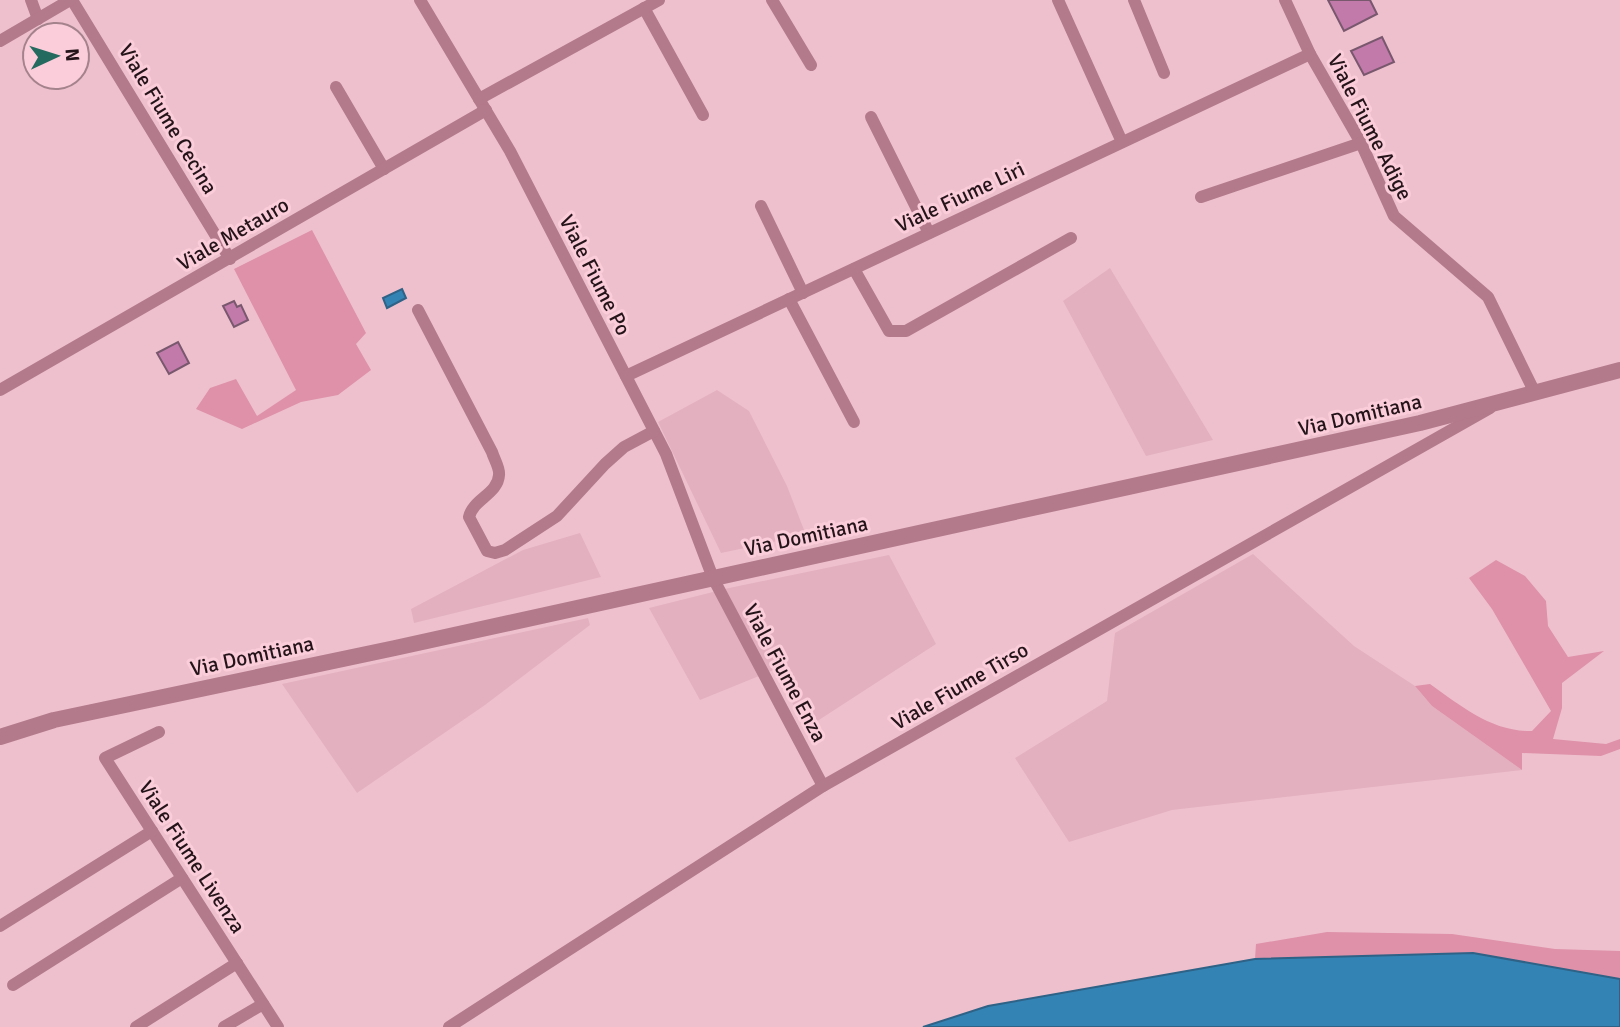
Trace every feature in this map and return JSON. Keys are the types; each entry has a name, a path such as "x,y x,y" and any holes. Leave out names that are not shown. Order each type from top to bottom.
{"street":[{"path":"31,0 38,19"},
{"path":"0,41 71,0"},
{"name":"Viale Fiume Cecina","path":"71,0 230,259"},
{"name":"Viale Fiume Po","path":"420,0 510,151 666,454 713,578"},
{"name":"Viale Metauro","path":"0,390 384,169 482,105 659,0"},
{"path":"772,0 811,65"},
{"path":"1058,0 1122,142"},
{"path":"1134,0 1164,73"},
{"name":"Viale Fiume Adige","path":"1285,0 1310,54 1362,143 1394,216 1488,297 1535,393"},
{"path":"644,8 703,115"},
{"name":"Viale Fiume Liri","path":"626,376 1310,54"},
{"path":"336,88 384,169"},
{"path":"871,117 929,233"},
{"path":"1201,197 1362,143"},
{"path":"761,206 803,293"},
{"path":"854,269 890,331 906,331 1071,238"},
{"path":"789,299 854,422"},
{"path":"418,310 492,452 499,474 494,488 471,508 469,517 487,551 495,553 505,550 557,516 624,447 654,431"},
{"name":"Via Domitiana","path":"0,737 54,720 1420,423 1620,370"},
{"name":"Viale Fiume Tirso","path":"449,1027 823,786 1503,401"},
{"name":"Viale Fiume Enza","path":"713,578 823,786"},
{"name":"Viale Fiume Livenza","path":"159,732 105,758 278,1027"},
{"path":"0,926 152,831"},
{"path":"13,985 182,878"},
{"path":"136,1027 237,963"},
{"path":"224,1027 263,1004"}],"shaded area":[{"path":"312,230 366,333 356,344 371,370 338,395 301,402 242,429 196,409 210,388 236,379 257,416 296,390 234,269"},
{"path":"1110,268 1213,440 1146,456 1063,301"},
{"path":"717,390 749,411 787,486 806,535 721,553 658,422"},
{"path":"580,533 601,577 414,623 411,609 523,550"},
{"path":"1253,554 1354,646 1415,686 1432,706 1522,770 1172,810 1069,842 1015,758 1107,701 1115,633"},
{"path":"889,555 936,644 805,729 776,669 700,700 649,608 729,588"},
{"path":"1496,560 1525,576 1546,601 1548,626 1568,657 1604,651 1562,683 1562,708 1553,739 1606,744 1620,739 1620,749 1601,756 1522,753 1522,770 1432,706 1415,686 1430,684 1478,716 1517,730 1532,731 1551,711 1492,609 1469,578"},
{"path":"588,618 590,625 485,705 357,793 282,684"},
{"path":"1327,932 1452,934 1555,949 1620,951 1620,979 1473,953 1255,959 1256,944"}],"water":[{"path":"402,289 406,298 387,308 383,298"},
{"path":"1473,953 1620,979 1620,1027 923,1027 988,1006 1255,959"}],"building":[{"path":"1328,0 1370,0 1377,14 1344,31"},
{"path":"1382,37 1394,62 1364,75 1351,51"},
{"path":"234,301 237,307 241,305 248,320 234,327 223,306"},
{"path":"178,342 189,363 169,374 157,353"}]}
